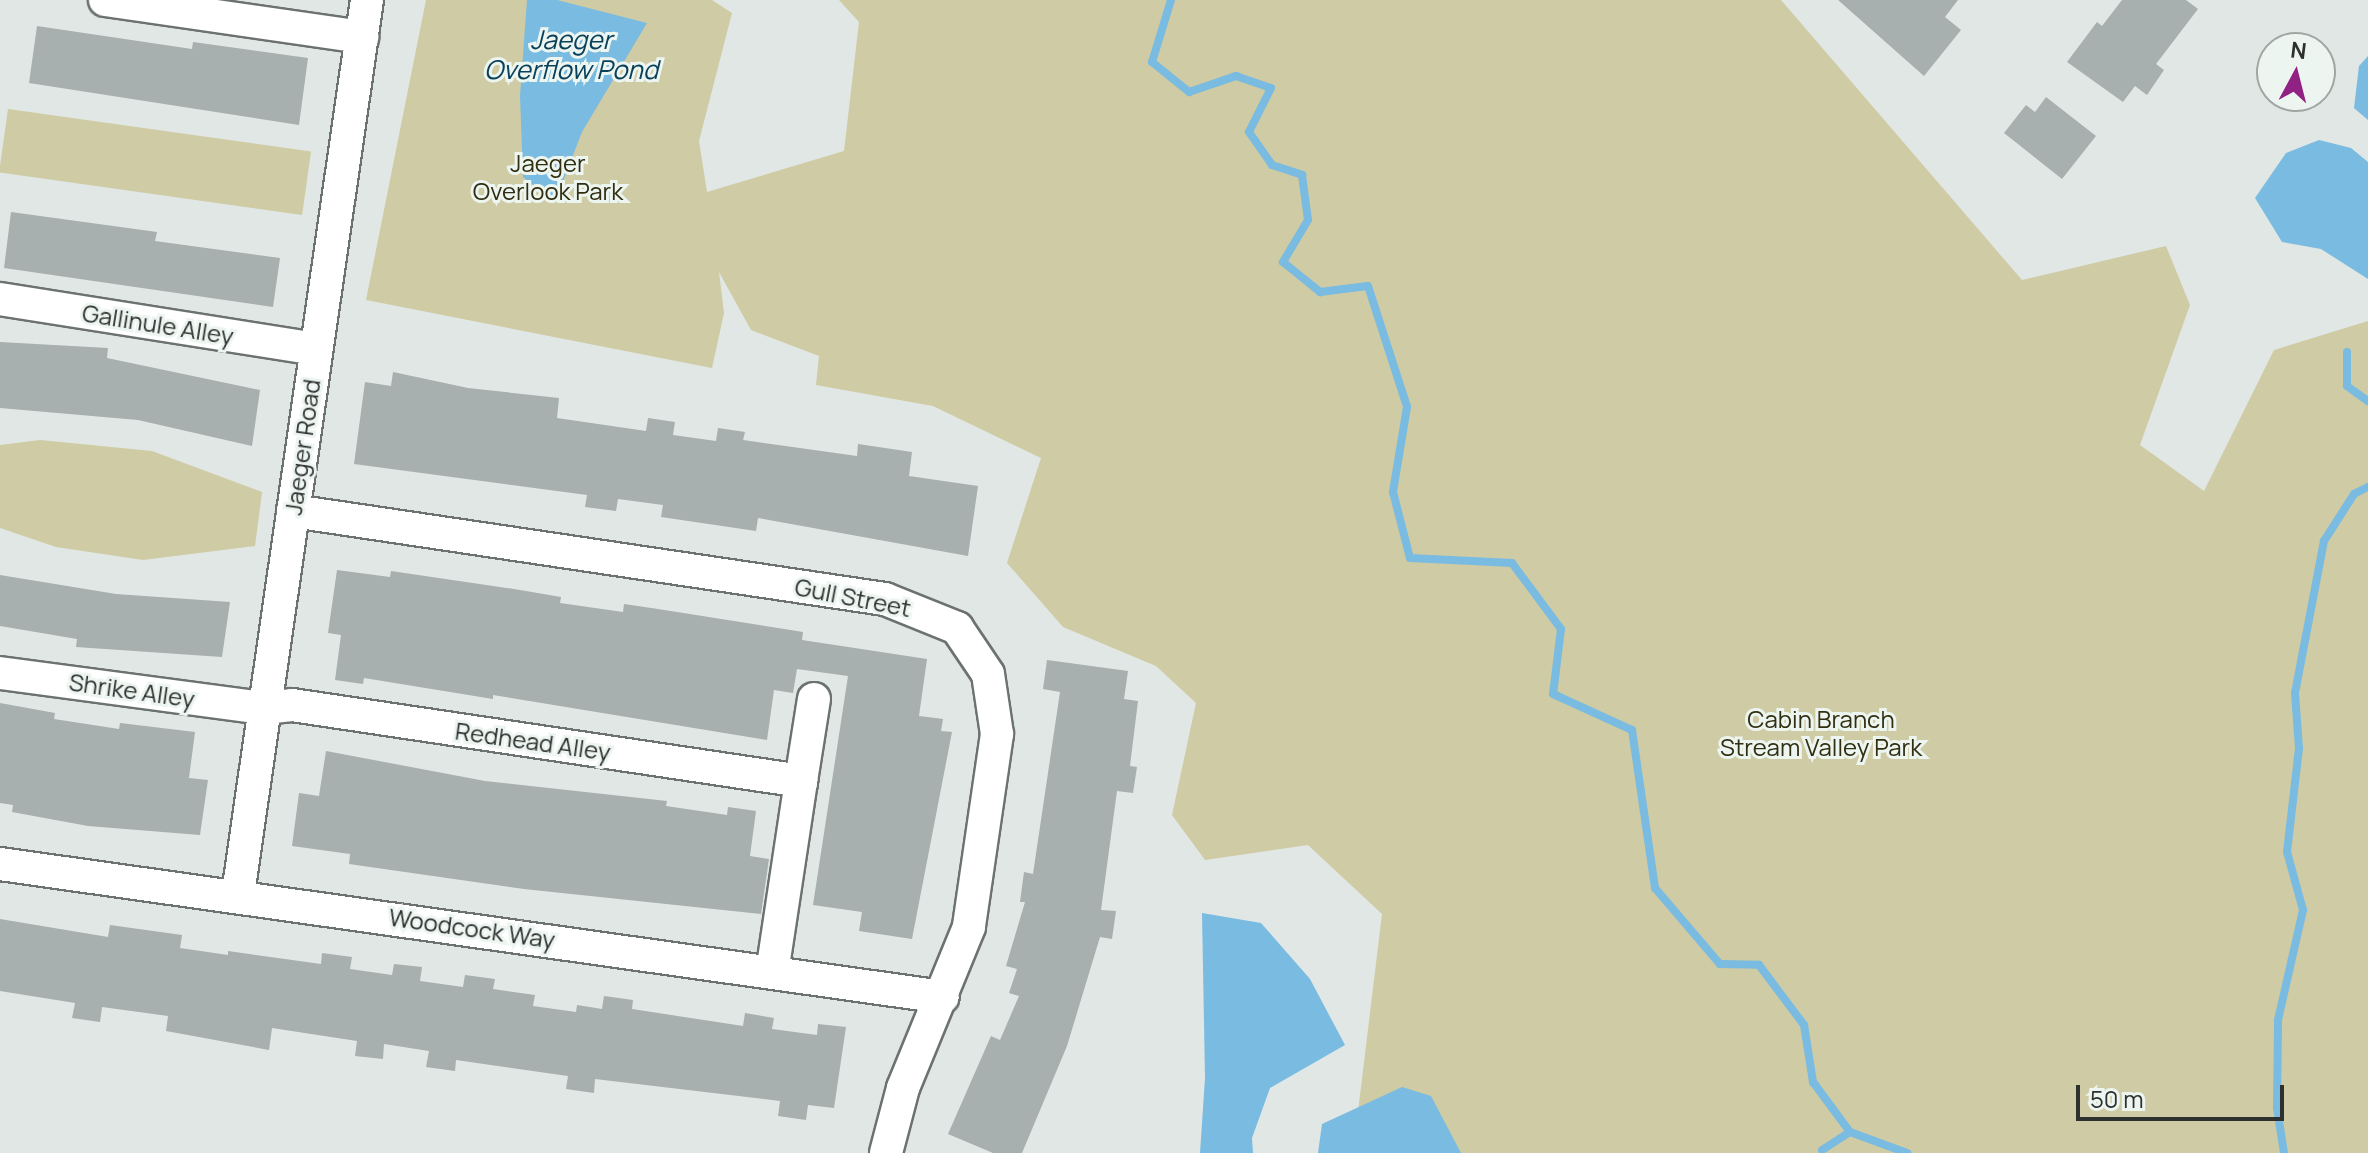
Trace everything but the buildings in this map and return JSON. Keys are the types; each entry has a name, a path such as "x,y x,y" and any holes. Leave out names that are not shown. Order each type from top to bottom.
{"street":[{"path":"105,0 362,37"},
{"name":"Jaeger Road","path":"238,894 367,0"},
{"name":"Gallinule Alley","path":"0,299 316,349"},
{"name":"Gull Street","path":"293,511 885,599 957,628 988,674 997,734 969,927 943,997 903,1088 886,1153"},
{"name":"Shrike Alley","path":"0,673 264,708"},
{"path":"772,972 814,699"},
{"name":"Redhead Alley","path":"264,708 292,705 801,781"},
{"name":"Woodcock Way","path":"0,864 238,894 943,997"}],"green space":[{"name":"Cabin Branch Stream Valley Park","path":"426,0 712,0 732,13 699,141 707,192 844,151 859,22 839,0 1781,0 2022,280 2166,246 2190,305 2140,445 2204,491 2274,350 2368,321 2368,1153 1353,1153 1382,914 1308,845 1205,860 1172,815 1196,703 1156,666 1063,627 1007,563 1041,458 933,406 816,385 819,356 751,330 719,272 724,313 712,368 366,300"},
{"path":"8,109 311,152 302,215 0,173"},
{"path":"40,440 152,451 262,492 255,546 143,560 56,547 0,528 0,445"}],"water":[{"name":"Jaeger Overflow Pond","path":"527,0 557,0 647,23 582,132 555,202 523,177 520,96"},
{"path":"2368,56 2368,120 2354,108 2359,66"},
{"path":"2319,140 2351,148 2368,162 2368,279 2321,249 2282,242 2255,198 2286,153"},
{"path":"1202,913 1261,923 1310,979 1345,1045 1270,1088 1252,1138 1253,1153 1200,1153 1205,1078"},
{"path":"1402,1087 1431,1096 1461,1153 1318,1153 1322,1124"}],"waterway":[{"path":"1171,0 1152,62 1189,92 1236,76 1271,88 1249,132 1272,165 1302,175 1308,220 1283,262 1320,292 1368,286 1407,407 1393,492 1410,558 1512,563 1561,629 1553,694 1632,730 1655,888 1720,964 1759,965 1804,1025 1813,1082 1850,1132 1907,1153"},
{"path":"2347,352 2347,386 2368,401"},
{"path":"2284,1153 2277,1108 2278,1020 2303,910 2287,852 2299,748 2295,693 2324,541 2354,494 2368,487"},
{"path":"1822,1150 1850,1132"}],"park label":[{"name":"Jaeger Overlook Park","path":"548,177"}]}
